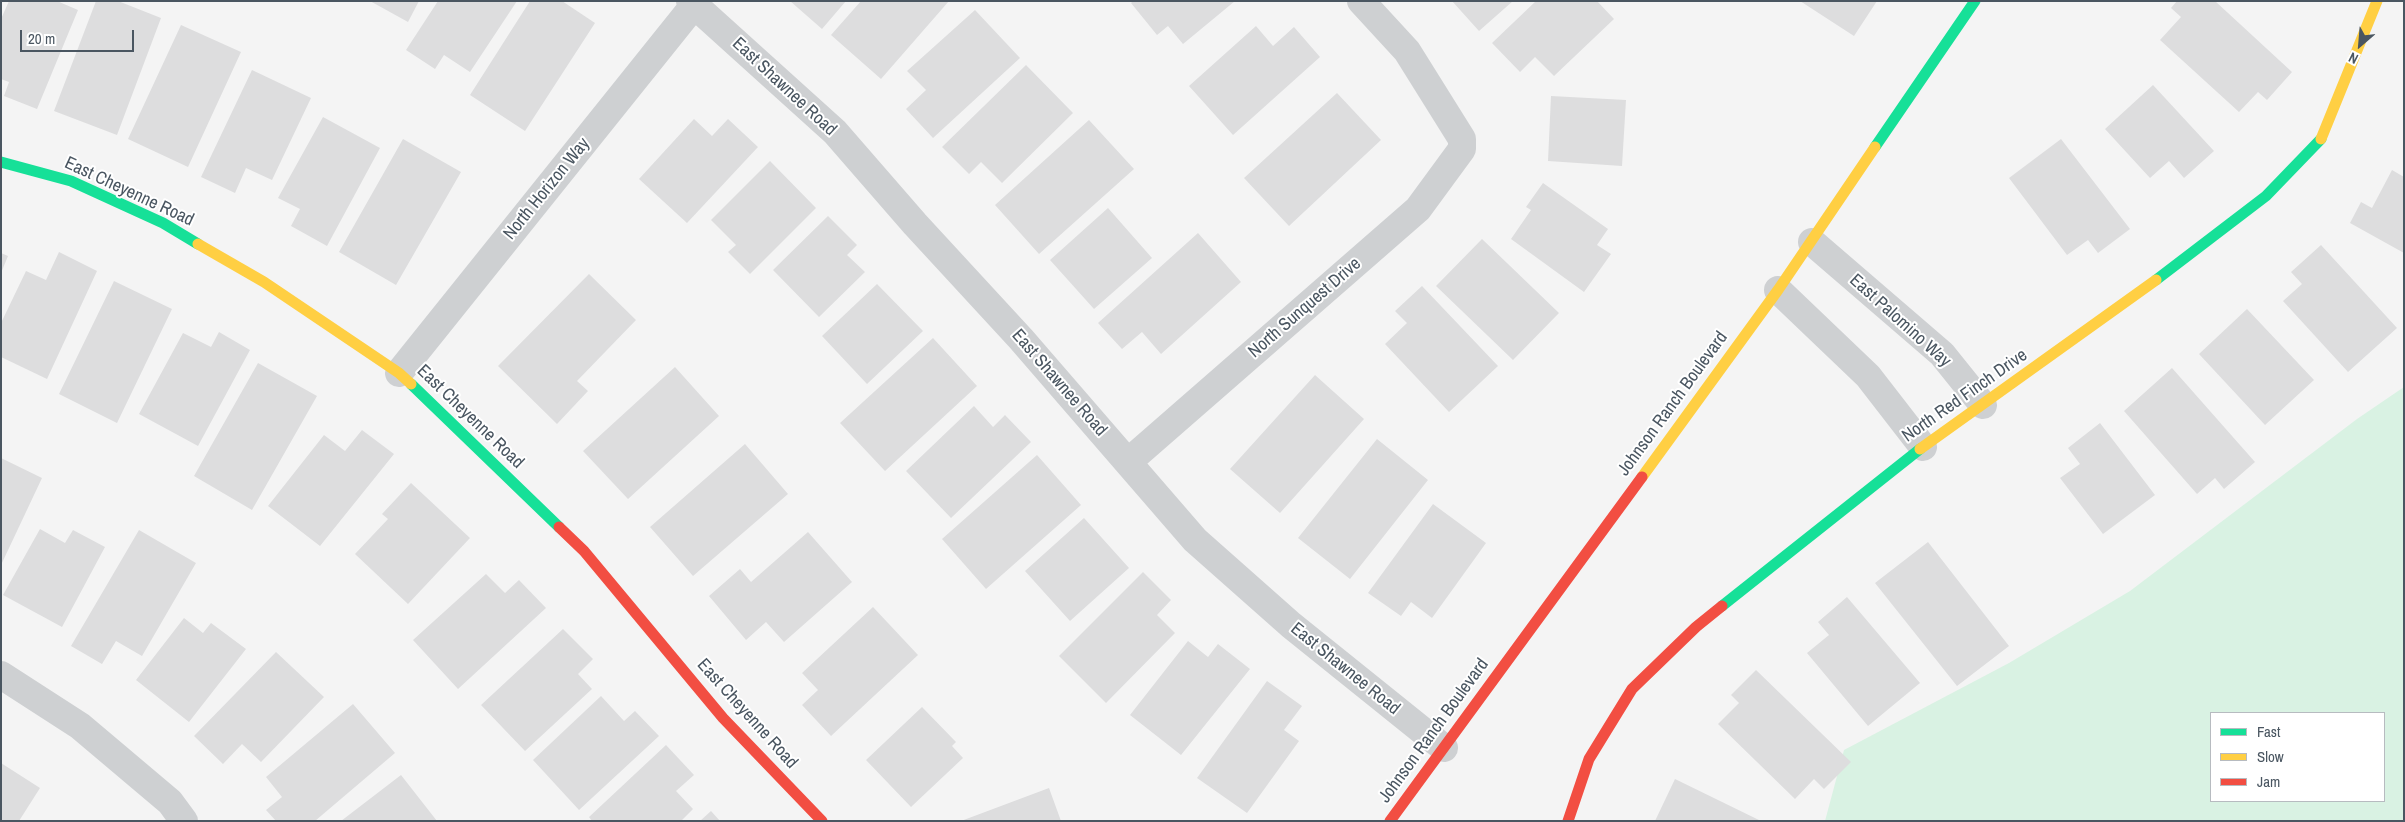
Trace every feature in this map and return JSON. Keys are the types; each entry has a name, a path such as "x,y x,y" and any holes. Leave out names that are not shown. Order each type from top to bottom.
{"street":[{"name":"North Sunquest Drive","path":"1128,462 1418,209 1462,149 1462,139 1407,51 1361,1"},
{"name":"Johnson Ranch Boulevard","path":"1390,821 1778,290 1976,1"},
{"name":"North Red Finch Drive","path":"1568,821 1589,758 1632,689 1696,627 1922,447 2128,301 2266,196 2318,143 2377,1"},
{"name":"North Horizon Way","path":"399,373 692,3"},
{"name":"East Shawnee Road","path":"692,3 834,132 1021,339 1195,540 1291,625 1444,748"},
{"name":"East Cheyenne Road","path":"1,162 71,181 163,223 264,282 399,373 584,551 722,718 822,821"},
{"name":"East Palomino Way","path":"1812,242 1942,354 1983,405"},
{"path":"1778,290 1868,376 1922,447"},
{"path":"1,675 80,726 170,802 184,821"}],"green space":[{"path":"2404,387 2404,821 1825,821 1844,750 2009,663 2130,591 2357,419"}],"building":[{"path":"9,1 57,1 78,10 37,109 4,96 9,82 1,79 1,19"},
{"path":"96,1 118,1 161,18 117,135 54,111"},
{"path":"370,1 419,1 408,22"},
{"path":"438,1 517,1 470,72 444,55 435,69 406,50"},
{"path":"530,1 562,1 595,23 525,131 470,95"},
{"path":"790,1 846,1 822,29"},
{"path":"861,1 949,1 881,79 831,35"},
{"path":"1133,1 1235,1 1183,44 1168,26 1157,35 1131,3"},
{"path":"1452,1 1513,1 1479,31"},
{"path":"1536,1 1597,1 1614,19 1554,76 1535,57 1520,72 1492,43"},
{"path":"1800,1 1877,1 1854,36"},
{"path":"2177,1 2215,1 2292,72 2267,100 2258,92 2239,112 2160,40 2181,17 2171,8"},
{"path":"975,10 1020,58 933,138 906,109 926,90 907,71"},
{"path":"181,25 241,52 188,167 128,139"},
{"path":"1256,26 1273,46 1294,27 1320,57 1233,135 1189,86"},
{"path":"1026,65 1073,113 1002,183 981,162 969,174 942,147"},
{"path":"252,70 311,98 272,180 246,168 235,193 201,177"},
{"path":"2153,85 2214,151 2184,178 2169,161 2150,178 2105,129"},
{"path":"1337,93 1381,140 1289,226 1244,178"},
{"path":"1551,96 1626,100 1622,166 1548,161"},
{"path":"323,117 380,148 327,246 291,226 300,209 278,198"},
{"path":"694,119 712,136 728,119 758,147 687,223 639,179"},
{"path":"1089,120 1134,169 1039,254 995,205"},
{"path":"403,139 461,172 396,285 339,252"},
{"path":"2061,139 2130,229 2098,253 2088,240 2067,255 2009,178"},
{"path":"770,161 816,208 750,274 728,252 736,245 711,220"},
{"path":"2392,170 2404,177 2404,253 2350,223 2361,202 2372,208"},
{"path":"1543,183 1608,229 1597,245 1611,254 1584,292 1511,239 1531,210 1526,207"},
{"path":"1108,208 1152,258 1094,309 1050,260"},
{"path":"828,216 857,245 847,255 865,272 819,317 773,270"},
{"path":"1198,233 1241,282 1161,354 1142,332 1122,349 1098,323"},
{"path":"1482,239 1559,313 1513,360 1436,286"},
{"path":"2321,245 2397,328 2348,372 2283,301 2302,284 2291,272"},
{"path":"59,252 97,271 47,379 1,357 1,323 26,271 46,280"},
{"path":"1,253 8,256 1,273"},
{"path":"589,274 636,320 577,381 588,391 557,424 498,366"},
{"path":"114,281 172,309 117,423 59,394"},
{"path":"877,284 923,331 867,384 822,336"},
{"path":"1422,286 1498,366 1449,412 1385,344 1407,323 1395,311"},
{"path":"2247,309 2314,380 2265,425 2199,354"},
{"path":"219,332 250,350 198,446 139,414 183,333 211,347"},
{"path":"933,338 977,386 885,471 840,423"},
{"path":"258,363 317,396 252,510 194,476"},
{"path":"675,367 719,416 628,499 583,451"},
{"path":"2172,368 2255,462 2224,489 2215,478 2197,494 2124,411"},
{"path":"1315,375 1364,419 1280,513 1230,469"},
{"path":"974,406 993,427 1005,415 1031,442 951,518 906,471"},
{"path":"2100,423 2155,495 2103,534 2060,478 2080,464 2068,448"},
{"path":"362,430 394,454 320,546 268,506 324,435 345,451"},
{"path":"1377,439 1428,480 1350,579 1298,538"},
{"path":"745,444 788,494 693,576 650,527"},
{"path":"1037,455 1081,505 986,589 942,539"},
{"path":"1,458 42,478 1,565"},
{"path":"411,483 470,538 408,604 355,554 388,519 382,514"},
{"path":"1433,504 1486,543 1432,618 1411,602 1401,616 1368,593"},
{"path":"1084,518 1129,568 1070,621 1025,571"},
{"path":"40,529 65,543 73,530 105,547 62,627 3,595"},
{"path":"139,530 196,563 142,656 116,641 102,664 71,646"},
{"path":"808,532 852,582 784,642 766,622 746,640 709,596 740,569 751,582"},
{"path":"1928,542 2009,646 1957,686 1875,583"},
{"path":"1143,572 1171,600 1157,615 1175,633 1106,703 1059,656"},
{"path":"486,574 505,593 519,580 546,608 458,689 413,640"},
{"path":"1847,597 1920,683 1868,726 1807,653 1829,635 1818,622"},
{"path":"873,607 918,655 831,736 802,705 818,690 802,673"},
{"path":"184,618 203,633 211,623 246,649 189,722 136,680"},
{"path":"563,629 593,659 578,674 592,689 525,751 481,705"},
{"path":"1188,641 1208,657 1218,644 1250,669 1181,755 1130,715"},
{"path":"276,652 324,697 261,762 242,744 223,764 194,736"},
{"path":"1756,670 1851,762 1824,789 1814,779 1795,799 1718,724 1739,703 1731,695"},
{"path":"1267,681 1302,706 1284,730 1299,741 1247,813 1197,778"},
{"path":"601,696 624,721 635,711 659,736 579,810 533,760"},
{"path":"353,704 395,753 315,821 276,821 266,810 282,797 266,777"},
{"path":"922,707 956,742 952,746 963,758 911,807 866,760"},
{"path":"666,745 694,775 676,791 693,809 681,821 592,821 589,817"},
{"path":"1,763 40,788 19,821 1,821"},
{"path":"401,775 437,821 341,821"},
{"path":"1675,779 1761,821 1655,821"},
{"path":"1049,788 1061,821 961,821"},
{"path":"711,811 720,821 700,821"}],"traffic: fast":[{"path":"1875,147 1975,1"},
{"path":"2156,280 2266,196 2321,139"},
{"path":"1,162 71,181 163,223 198,244"},
{"path":"411,384 559,527"},
{"path":"1722,606 1920,449"}],"traffic: slow":[{"path":"2321,139 2377,1"},
{"path":"1642,477 1778,290 1875,147"},
{"path":"198,244 264,282 399,373 411,384"},
{"path":"1920,449 2156,280"}],"traffic: jam":[{"path":"1390,821 1642,477"},
{"path":"559,527 584,551 723,718 822,821"},
{"path":"1568,821 1589,759 1632,689 1696,627 1722,606"}]}
